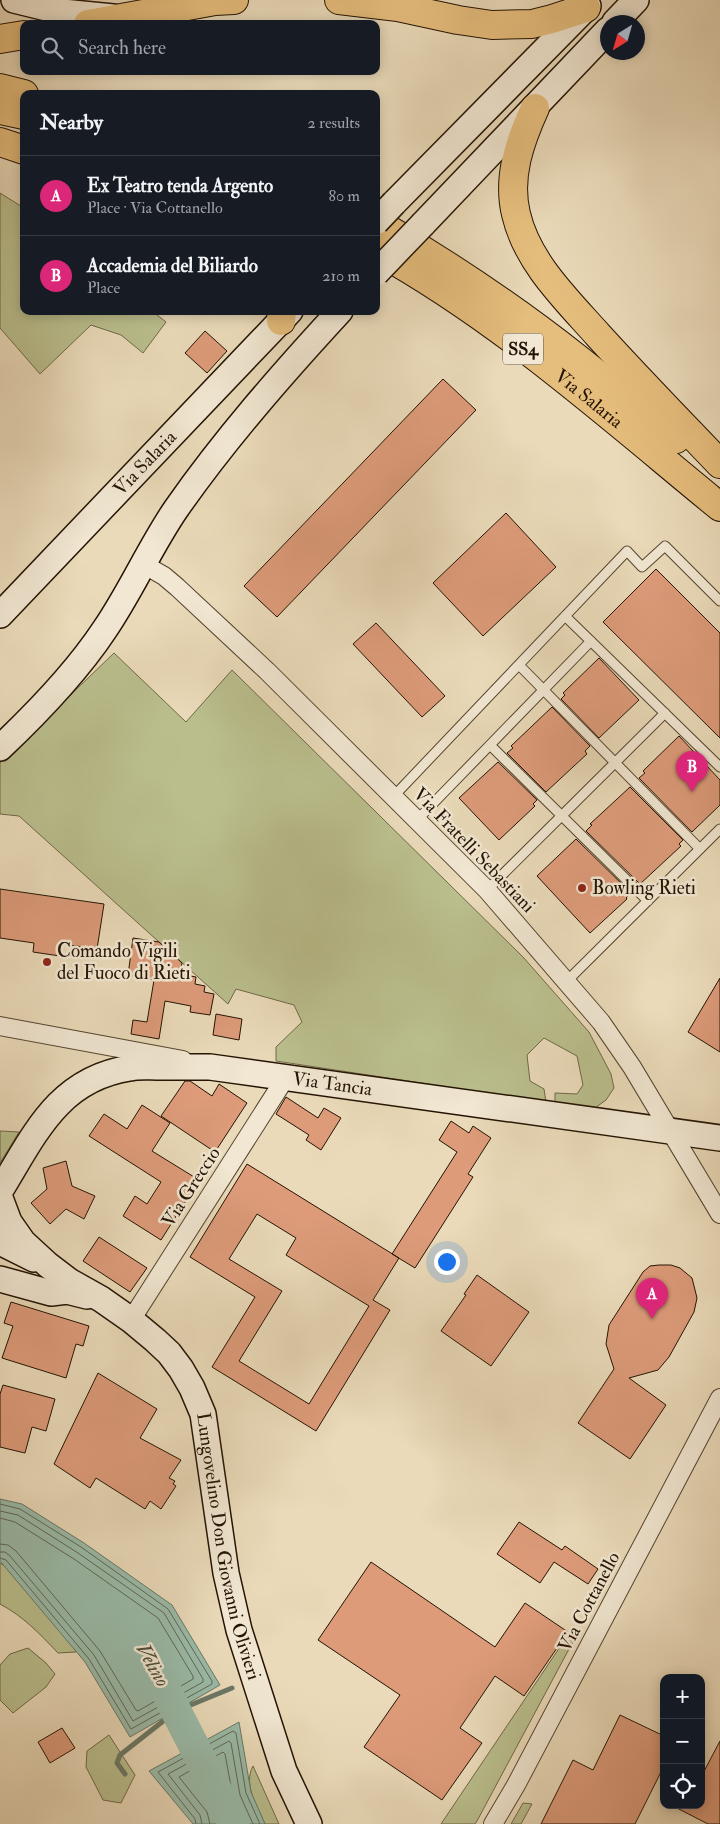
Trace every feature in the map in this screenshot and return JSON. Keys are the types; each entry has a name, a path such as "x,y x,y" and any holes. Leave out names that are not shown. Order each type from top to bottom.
{"highway":[{"path":"111,20 215,1 234,0"},
{"path":"339,0 398,7 492,25 532,24 552,19 589,4"},
{"path":"0,39 20,36"},
{"path":"0,88 20,93"},
{"path":"535,108 522,137 515,164 513,190 516,213 524,239 542,269 562,295 720,464"},
{"path":"0,110 20,114"},
{"path":"0,142 20,149"},
{"name":"Via Salaria","path":"382,216 424,250 577,358 720,476"},
{"name":"Via Salaria","path":"380,252 413,270 503,333 567,382 720,507"}],"main road":[{"path":"14,0 63,12 123,18"},
{"path":"622,15 636,0"},
{"name":"Via Salaria","path":"382,216 589,4"},
{"path":"380,268 600,39"},
{"name":"Via Salaria","path":"0,616 283,315"},
{"path":"0,748 24,725 91,649 106,628 175,511 262,399 336,315"},
{"name":"Via Tancia","path":"0,1190 45,1119 59,1102 80,1084 131,1067 210,1067 720,1138"},
{"name":"Lungovelino Don Giovanni Olivieri","path":"0,1198 9,1222 23,1242 69,1281 131,1320 155,1340 181,1369 192,1388 202,1414 226,1573 239,1630 284,1771 309,1824"},
{"name":"Lungovelino Don Giovanni Olivieri","path":"0,1242 48,1265"},
{"name":"Lungovelino Don Giovanni Olivieri","path":"0,1280 51,1293 67,1291 101,1300"}],"street":[{"name":"Via Fratelli Sebastiani","path":"143,564 164,576 177,587 267,672 487,890 601,1022 632,1066 720,1214"},
{"path":"0,1026 103,1046 171,1056 210,1067"},
{"name":"Via Greccio","path":"131,1320 286,1077"},
{"name":"Via Cottanello","path":"493,1824 516,1786 720,1398"}],"lane":[{"path":"393,797 627,551 642,567 665,546 720,601"},
{"path":"565,616 720,766"},
{"path":"417,820 591,642"},
{"path":"518,665 700,849"},
{"path":"487,890 665,713"},
{"path":"490,745 648,901"},
{"path":"566,982 720,829"}],"shaded area":[{"path":"0,193 20,206 20,315 157,315 166,322 143,353 121,335 91,325 40,374 0,328"},
{"path":"114,653 186,722 232,670 523,957 589,1032 611,1074 614,1088 606,1100 595,1108 555,1105 555,1093 577,1094 583,1085 577,1056 544,1038 527,1055 530,1081 544,1089 546,1102 276,1061 276,1047 302,1022 294,1005 236,989 228,1004 19,816 0,814 0,763"},
{"path":"0,1131 19,1132 0,1163"},
{"path":"0,1563 27,1578 73,1638 76,1652 58,1653 24,1620 0,1604"},
{"path":"570,1632 576,1636 475,1824 441,1824"},
{"path":"28,1648 46,1663 55,1674 46,1687 13,1713 0,1700 0,1665 10,1654"},
{"path":"109,1735 135,1775 121,1803 103,1800 86,1767 87,1751"},
{"path":"253,1766 279,1824 265,1824 255,1802 250,1788 250,1773"},
{"path":"523,1803 532,1804 521,1824 511,1824"}],"water":[{"path":"0,1499 22,1504 84,1543 172,1605 220,1685 130,1737 85,1662 0,1561"},
{"path":"239,1722 251,1792 265,1824 193,1824 149,1771"}],"building":[{"path":"205,331 227,351 207,373 185,353"},
{"path":"443,379 476,410 277,617 244,586"},
{"path":"506,513 556,567 483,636 433,583"},
{"path":"656,569 720,633 720,738 603,622"},
{"path":"376,623 445,696 422,717 353,644"},
{"path":"599,658 639,700 599,738 561,699 565,695 563,693"},
{"path":"552,707 590,746 585,751 587,754 546,792 507,753 513,748 511,746"},
{"path":"679,736 720,780 720,805 692,832 639,778 645,773 643,771"},
{"path":"498,762 537,800 533,804 535,806 499,840 459,798"},
{"path":"630,787 683,840 679,844 681,846 640,884 586,831 592,825 590,824"},
{"name":"Bowling Rieti","path":"576,839 631,893 627,899 590,933 537,876"},
{"path":"0,889 104,904 97,949 62,944 60,956 33,952 34,943 0,938"},
{"path":"133,938 159,942 182,963 180,974 196,977 195,984 205,986 204,992 214,994 210,1015 190,1012 191,1006 165,1001 159,1039 131,1034 133,1020 147,1022 154,980 128,975"},
{"path":"720,978 720,1052 688,1032"},
{"path":"216,1014 242,1019 239,1040 213,1035"},
{"path":"185,1081 190,1081 212,1096 219,1084 247,1103 215,1152 161,1116"},
{"path":"286,1097 318,1118 324,1108 341,1118 321,1150 306,1140 309,1135 276,1114"},
{"path":"142,1105 170,1123 152,1151 199,1180 161,1240 123,1216 135,1196 147,1204 161,1182 89,1136 104,1114 127,1129"},
{"path":"451,1121 469,1133 473,1126 491,1138 468,1174 473,1177 415,1268 392,1254 457,1152 439,1140"},
{"path":"66,1161 72,1186 95,1196 84,1219 66,1209 50,1224 31,1203 47,1189 43,1168"},
{"path":"247,1164 399,1258 373,1300 390,1310 316,1431 212,1367 255,1297 190,1257","holes":["257,1214 296,1238 286,1255 369,1306 309,1404 239,1361 282,1291 229,1259"]},
{"path":"99,1237 147,1268 130,1292 83,1261"},
{"path":"671,1265 680,1268 692,1278 697,1298 694,1312 669,1357 658,1370 629,1378 666,1405 630,1459 578,1423 614,1369 606,1344 609,1325 643,1272 650,1266"},
{"path":"477,1275 529,1312 491,1366 441,1331 466,1295 464,1294"},
{"path":"11,1302 89,1326 83,1346 76,1344 66,1378 2,1358 13,1326 4,1323"},
{"path":"98,1373 157,1409 140,1438 181,1460 169,1478 175,1481 173,1484 176,1486 161,1509 150,1501 145,1509 96,1478 90,1488 54,1464"},
{"path":"3,1385 55,1399 46,1431 32,1427 25,1453 0,1447 0,1394"},
{"path":"519,1522 562,1550 565,1546 598,1569 588,1584 554,1562 540,1583 497,1554"},
{"path":"371,1562 495,1647 525,1603 568,1632 524,1696 495,1676 460,1728 482,1743 442,1800 364,1747 400,1695 318,1640"},
{"path":"620,1715 660,1734 660,1774 635,1824 541,1824 573,1760 593,1770"},
{"path":"62,1728 75,1748 50,1763 38,1742"},
{"path":"720,1741 720,1824 708,1824 679,1809 705,1809 705,1769"}],"waterway":[{"name":"Velino","path":"158,1673 234,1824"},
{"path":"125,1774 117,1763 120,1755 176,1711 232,1688"}],"place":[{"name":"Accademia del Biliardo","path":"692,792"},
{"name":"Bowling Rieti","path":"582,888"},
{"name":"Comando Vigili del Fuoco di Rieti","path":"47,962"},
{"name":"Ex Teatro tenda Argento","path":"652,1319"}]}
